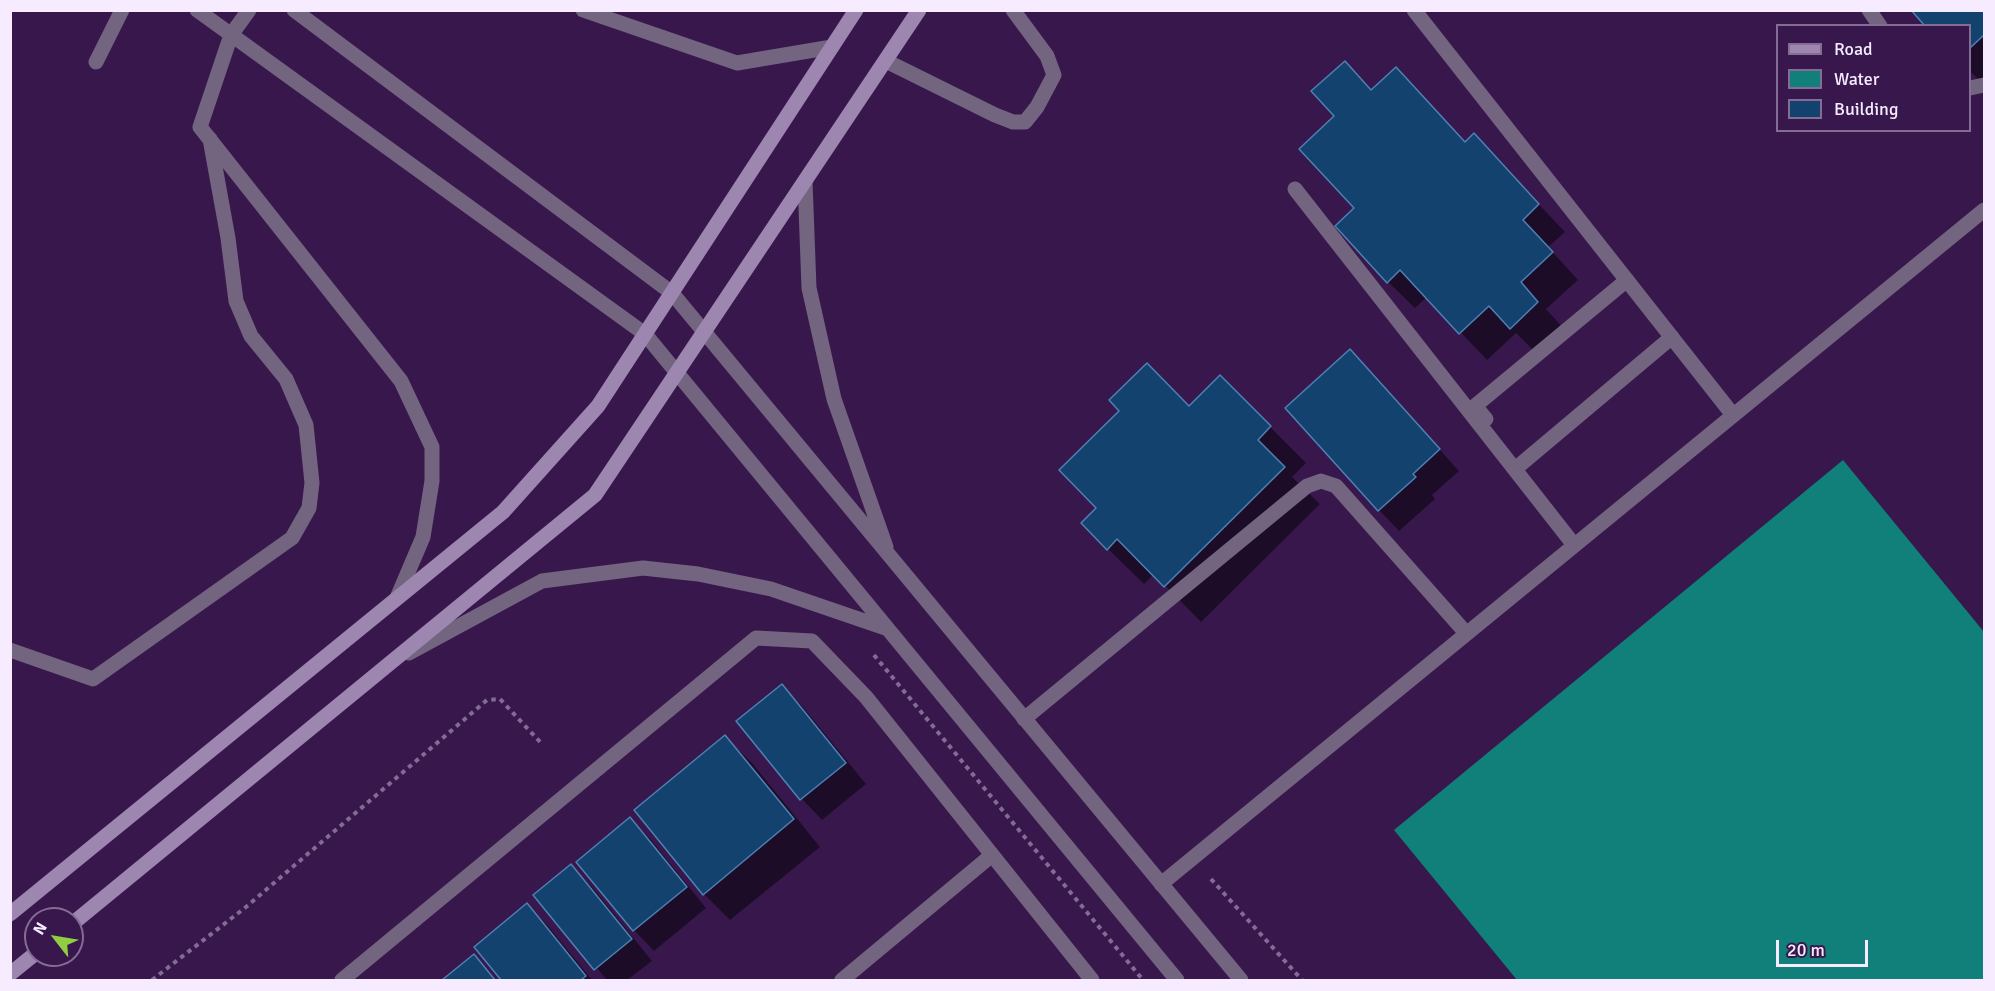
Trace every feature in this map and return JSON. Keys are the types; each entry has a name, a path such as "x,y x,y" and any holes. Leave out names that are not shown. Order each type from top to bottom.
{"main road":[{"path":"10,914 502,512 598,405 856,10"},
{"path":"84,914 595,495 919,10"},
{"path":"10,974 24,963"}],"street":[{"path":"96,62 122,10"},
{"path":"197,10 645,334 1177,981"},
{"path":"249,10 231,35 200,127 401,381 432,447 432,481 423,537 397,598"},
{"path":"294,10 672,293 1240,981"},
{"path":"583,10 737,63 832,47"},
{"path":"886,61 994,115 1013,123 1026,122 1054,75 1047,56 1013,10"},
{"path":"1414,10 1733,415"},
{"path":"1869,10 1879,24"},
{"path":"10,650 93,679 292,538 309,508 312,483 306,425 286,379 251,336 236,301 228,238 210,139"},
{"path":"805,181 809,288 834,399 890,557"},
{"path":"1295,189 1578,542"},
{"path":"1161,884 1984,210"},
{"path":"1578,542 1475,406 1627,280"},
{"path":"1521,464 1672,338"},
{"path":"1024,719 1307,486 1321,481 1336,486 1466,633"},
{"path":"395,660 542,581 643,568 698,573 771,589 888,629"},
{"path":"342,981 756,638 812,641 866,697 1092,981"},
{"path":"842,981 992,855"}],"path":[{"path":"874,655 1143,981"},
{"path":"152,981 246,907 487,700 500,699 541,743"},
{"path":"1211,879 1302,981"}],"water":[{"path":"1843,460 1984,632 1984,980 1517,980 1394,830"}],"building":[{"path":"1911,10 1984,10 1984,35 1971,47 1971,24 1923,24"},
{"path":"1345,61 1371,90 1396,67 1465,142 1474,133 1539,204 1523,220 1553,252 1521,282 1538,302 1510,329 1489,306 1459,334 1400,270 1387,283 1335,226 1354,208 1299,149 1334,116 1311,91"},
{"path":"1350,349 1440,449 1413,474 1416,477 1378,511 1285,408"},
{"path":"1147,363 1189,406 1220,375 1271,426 1258,440 1285,467 1164,587 1117,539 1107,550 1081,523 1096,508 1059,470 1119,411 1109,400"},
{"path":"782,684 846,763 800,800 736,721"},
{"path":"725,735 794,819 703,895 634,810"},
{"path":"630,817 687,887 633,931 576,862"},
{"path":"571,864 632,939 594,970 533,895"},
{"path":"527,903 586,976 581,980 501,980 474,947"},
{"path":"474,954 495,980 442,980"}]}
